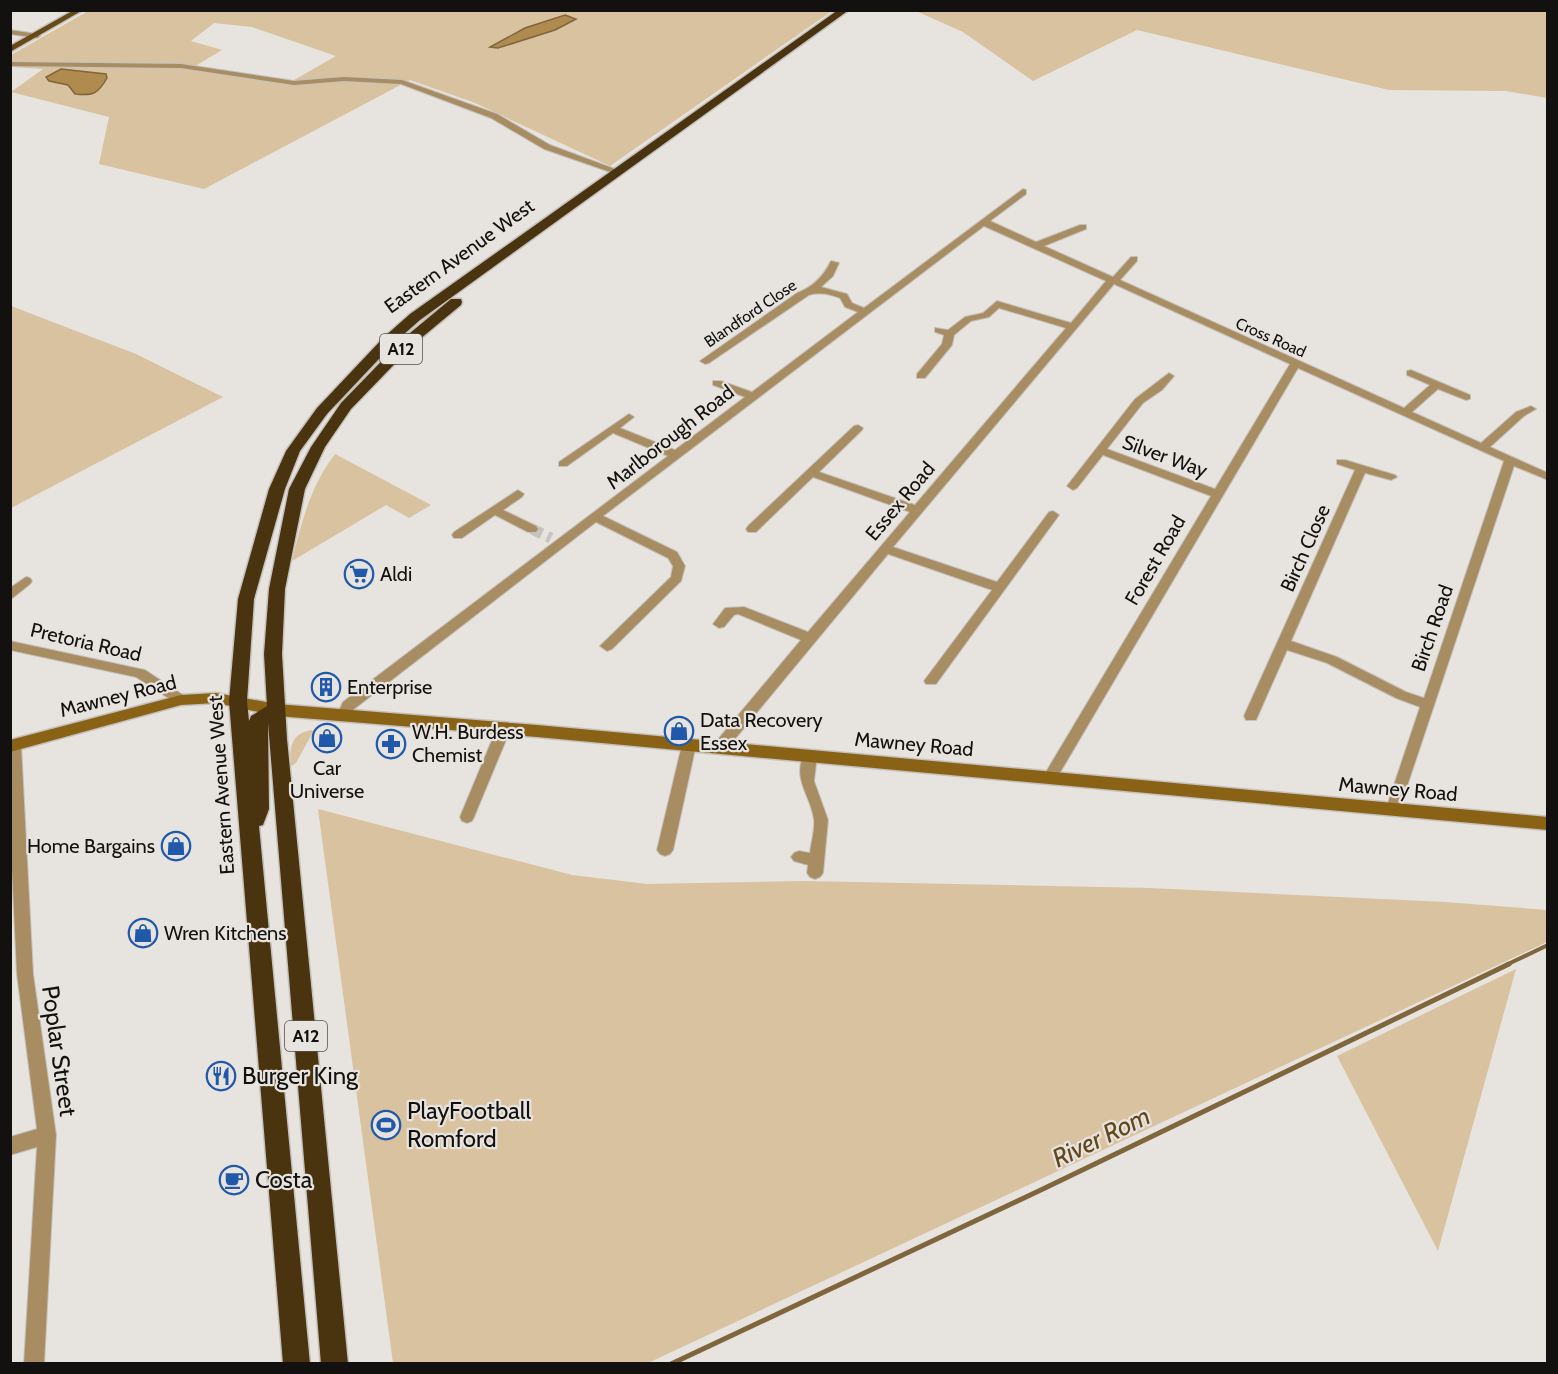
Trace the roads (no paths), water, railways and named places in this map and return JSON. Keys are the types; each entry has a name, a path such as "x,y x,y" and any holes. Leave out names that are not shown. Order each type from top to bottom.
{"highway":[{"name":"Eastern Avenue West","path":"297,1364 238,701 246,599 276,489 293,451 322,411 415,317 616,171 845,10"},
{"name":"Eastern Avenue West","path":"335,1364 286,811 278,745 273,654 277,589 297,489 318,447 346,406 409,341 451,306 858,11"},
{"path":"249,828 259,814 258,722 269,712 277,710"}],"main road":[{"path":"10,50 80,10"}],"street":[{"path":"10,32 37,36"},
{"path":"10,64 181,66 294,83 344,79 402,82 494,116 513,129 548,147 616,171"},
{"name":"Marlborough Road","path":"344,715 348,706 556,540 595,517 1023,192"},
{"name":"Cross Road","path":"984,222 1112,282 1548,477"},
{"path":"1035,246 1083,227"},
{"name":"Essex Road","path":"720,747 918,510 1134,259"},
{"name":"Blandford Close","path":"812,290 830,274 834,263"},
{"name":"Blandford Close","path":"705,361 800,295 812,290 822,289 838,293 848,304 865,312"},
{"path":"921,376 947,345 944,332 968,319 986,315 997,304 1075,327"},
{"name":"Forest Road","path":"1050,777 1295,364"},
{"path":"1412,373 1466,397"},
{"name":"Silver Way","path":"1073,486 1139,401 1160,389 1169,376"},
{"path":"717,383 752,396"},
{"path":"1404,413 1437,384"},
{"path":"1482,448 1520,414 1531,409"},
{"path":"563,464 629,417"},
{"path":"752,529 858,428"},
{"path":"612,429 675,455"},
{"name":"Silver Way","path":"1101,451 1216,494"},
{"name":"Birch Road","path":"1393,809 1510,460"},
{"path":"1341,462 1392,477"},
{"name":"Birch Close","path":"1251,716 1361,469"},
{"path":"811,472 918,510"},
{"path":"458,535 518,494"},
{"path":"494,510 532,529"},
{"path":"931,681 1053,515"},
{"path":"595,517 673,555 679,566 676,578 607,646"},
{"path":"887,549 1000,588"},
{"path":"10,596 26,581"},
{"path":"718,624 730,611 739,610 810,638"},
{"path":"1284,644 1332,660 1401,695 1427,704"},
{"name":"Pretoria Road","path":"10,645 140,673 181,700"},
{"name":"Mawney Road","path":"12,746 181,700 207,698 238,701 277,710 720,747 1548,824"},
{"path":"467,818 504,728"},
{"path":"664,850 689,745"},
{"name":"Poplar Street","path":"12,746 25,974 47,1135 34,1364"},
{"path":"799,857 815,866 822,820 807,781 810,756"},
{"path":"10,1146 47,1135"}],"waterway":[{"name":"River Rom","path":"1506,965 1548,945"},
{"name":"River Rom","path":"671,1364 1045,1188 1509,964"}],"tunnel":[{"path":"532,529 551,538"}],"place":[{"name":"Aldi","path":"359,574"},
{"name":"Enterprise","path":"326,687"},
{"name":"Data Recovery Essex","path":"679,731"},
{"name":"Car Universe","path":"327,738"},
{"name":"W.H. Burdess Chemist","path":"391,744"},
{"name":"Home Bargains","path":"176,846"},
{"name":"Wren Kitchens","path":"143,933"},
{"name":"Burger King","path":"221,1076"},
{"name":"PlayFootball Romford","path":"386,1125"},
{"name":"Costa","path":"234,1180"}]}
